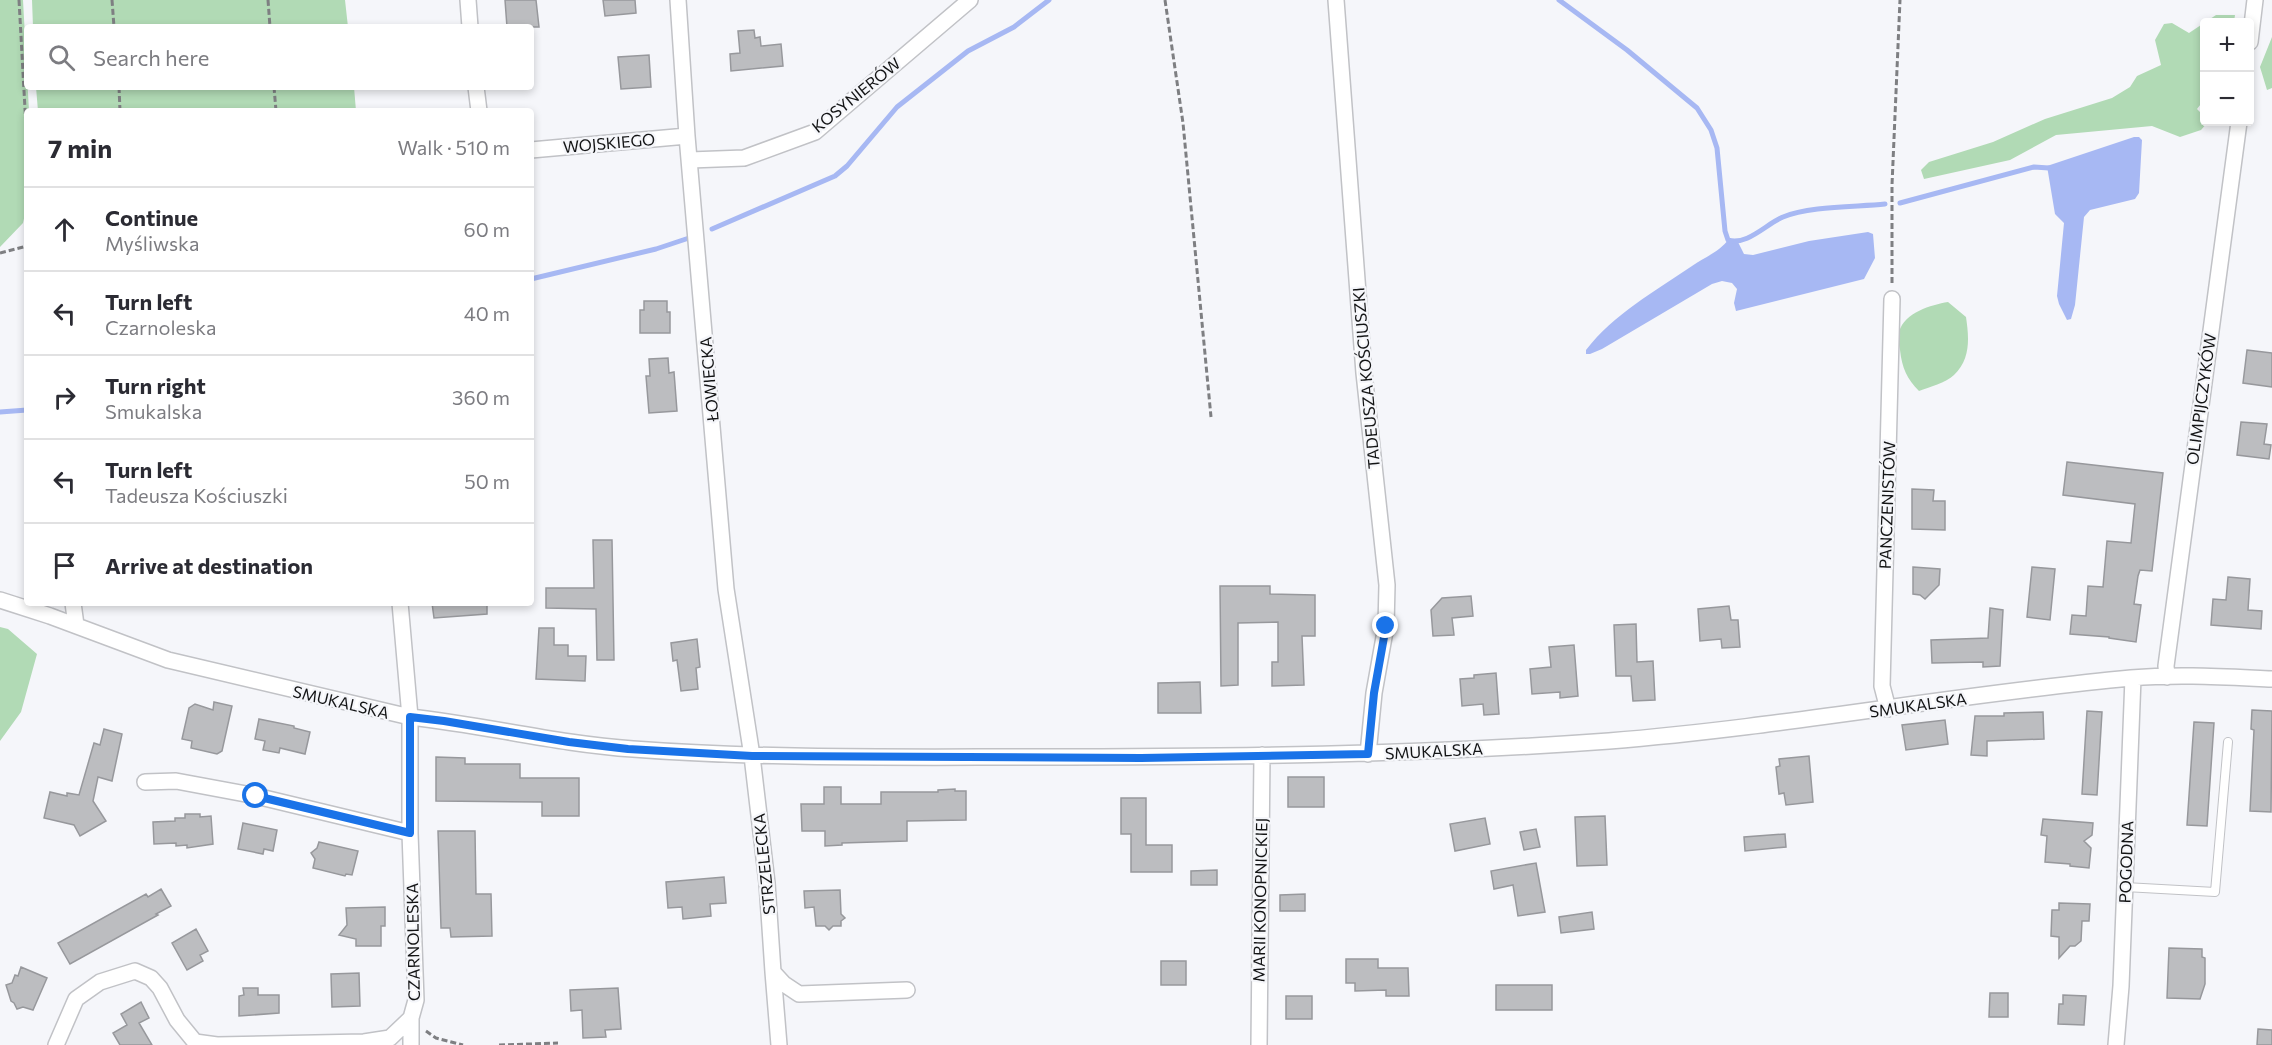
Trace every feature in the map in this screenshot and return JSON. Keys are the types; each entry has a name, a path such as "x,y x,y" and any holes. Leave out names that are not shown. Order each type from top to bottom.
{"street":[{"path":"468,0 470,24"},
{"name":"ŁOWIECKA","path":"678,0 687,136 726,590 752,756"},
{"name":"KOSYNIERÓW","path":"690,160 744,158 815,132 970,0"},
{"name":"TADEUSZA KOŚCIUSZKI","path":"1336,0 1363,361 1387,585 1386,626 1374,693 1368,754"},
{"path":"2253,18 2255,0"},
{"path":"476,90 479,108"},
{"name":"OLIMPIJCZYKÓW","path":"2167,677 2166,666 2238,126"},
{"name":"WOJSKIEGO","path":"534,150 687,136"},
{"name":"PANCZENISTÓW","path":"1888,709 1882,686 1892,299"},
{"name":"SMUKALSKA","path":"0,600 168,660 410,717 628,749 752,756 1141,758 1368,754 1609,741 1711,731 1888,709 2060,684 2167,677 2272,679"},
{"path":"73,606 76,626"},
{"name":"CZARNOLESKA","path":"56,1045 76,999 100,982 135,971 151,978 160,988 177,1020 195,1042 217,1045 364,1042 390,1038 411,1018 416,1000 410,833 410,717 400,606"},
{"name":"POGODNA","path":"2116,1045 2133,678"},
{"name":"MARII KONOPNICKIEJ","path":"1259,1045 1262,755"},
{"name":"STRZELECKA","path":"752,756 767,883 779,1045"},
{"path":"145,782 176,781 256,796 410,833"},
{"path":"773,972 784,984 799,994 908,990"},
{"path":"411,1018 411,1045"}],"lane":[{"path":"2125,887 2215,892 2228,742"}],"path":[{"path":"19,0 25,108"},
{"path":"112,0 114,24"},
{"path":"268,0 270,24"},
{"path":"1165,0 1183,123 1211,417"},
{"path":"1892,299 1892,185 1900,0"},
{"path":"119,90 120,108"},
{"path":"274,90 276,108"},
{"path":"0,253 24,247"},
{"path":"411,1018 435,1038 463,1045"},
{"path":"499,1045 558,1043"}],"green space":[{"path":"0,0 23,0 24,90 28,90 29,108 24,108 24,218 23,223 0,247"},
{"path":"32,0 345,0 348,24 33,24"},
{"path":"2216,15 2235,15 2235,18 2212,18"},
{"path":"2172,23 2189,33 2200,26 2200,105 2197,109 2200,112 2200,126 2204,126 2201,130 2180,137 2152,126 2056,135 2010,160 1924,179 1921,170 1929,162 1993,142 2045,119 2112,98 2130,87 2137,76 2161,65 2155,40 2164,24"},
{"path":"2272,37 2272,88 2267,90 2260,67"},
{"path":"36,90 354,90 356,108 38,108"},
{"path":"1948,302 1966,317 1968,348 1966,355 1960,369 1951,378 1919,391 1908,378 1904,368 1898,341 1899,332 1907,319 1919,311"},
{"path":"0,627 8,629 37,654 21,712 0,741"}],"water":[{"path":"2134,137 2142,140 2139,193 2135,199 2090,210 2084,217 2075,305 2071,319 2067,320 2057,296 2064,223 2055,214 2047,166"},
{"path":"1868,232 1873,234 1875,258 1864,279 1736,311 1734,303 1737,289 1732,283 1722,281 1712,284 1602,349 1586,354 1586,350 1597,337 1622,314 1716,251 1729,239 1737,240 1744,254 1753,255 1809,241"}],"building":[{"path":"505,0 536,0 539,27 534,27 534,24 507,24"},
{"path":"603,0 635,0 636,13 605,16"},
{"path":"754,30 755,38 760,37 761,46 781,44 783,66 731,71 730,54 740,53 738,31"},
{"path":"649,55 651,87 621,89 618,57"},
{"path":"644,301 667,301 667,312 670,312 670,333 640,333 640,310 644,310"},
{"path":"2247,350 2272,353 2272,387 2243,383"},
{"path":"668,358 669,373 674,372 677,411 649,413 646,376 650,376 649,359"},
{"path":"2241,422 2267,424 2264,444 2271,445 2269,459 2237,455"},
{"path":"2067,462 2163,473 2152,571 2140,570 2138,576 2134,604 2141,605 2136,642 2070,634 2072,615 2086,616 2088,586 2103,587 2107,541 2131,543 2135,504 2063,495"},
{"path":"1912,489 1934,490 1933,501 1945,501 1945,530 1912,529"},
{"path":"593,540 612,540 614,660 597,660 596,609 546,608 546,588 594,588"},
{"path":"1913,567 1940,569 1939,585 1925,599 1913,594"},
{"path":"2032,567 2055,569 2050,620 2027,617"},
{"path":"2228,577 2250,579 2248,610 2262,611 2261,629 2211,625 2213,599 2226,600"},
{"path":"1220,586 1270,586 1270,594 1315,595 1315,636 1302,636 1304,685 1272,686 1272,662 1278,662 1278,622 1238,623 1238,685 1221,686"},
{"path":"1471,596 1473,616 1452,618 1454,635 1433,636 1431,610 1442,598"},
{"path":"432,606 487,606 487,614 434,618"},
{"path":"1729,606 1731,620 1738,620 1740,647 1722,648 1721,639 1700,641 1698,609"},
{"path":"1990,608 2003,610 2000,666 1983,667 1983,662 1932,663 1931,640 1988,638"},
{"path":"1636,624 1637,662 1653,661 1655,700 1633,701 1631,676 1616,676 1614,625"},
{"path":"539,628 554,628 554,645 568,645 568,656 586,656 585,681 536,679"},
{"path":"697,639 700,667 696,668 698,689 681,691 677,660 673,661 671,643"},
{"path":"1574,645 1578,696 1560,698 1560,692 1532,694 1530,669 1551,667 1549,647"},
{"path":"1496,673 1499,714 1484,715 1483,704 1462,706 1460,679"},
{"path":"1200,682 1201,713 1158,713 1158,683"},
{"path":"214,702 232,706 222,751 217,754 191,748 192,741 182,739 189,708 195,704 213,710"},
{"path":"2252,710 2272,711 2271,812 2250,811 2254,730 2251,729"},
{"path":"2087,711 2102,712 2097,795 2082,794"},
{"path":"2043,712 2044,739 1987,741 1987,756 1971,755 1975,716"},
{"path":"259,719 294,726 294,728 310,732 305,754 280,748 279,753 263,750 265,741 255,739"},
{"path":"1945,720 1948,744 1906,750 1902,725"},
{"path":"2194,722 2214,723 2207,826 2187,825"},
{"path":"104,729 122,734 112,781 98,777 93,801 106,821 80,836 74,825 44,818 50,792 67,796 67,793 79,795 94,743 100,745"},
{"path":"1809,756 1813,802 1786,805 1784,793 1779,794 1776,767 1780,766 1779,759"},
{"path":"436,757 465,758 465,764 520,764 520,778 579,778 579,816 542,816 542,802 436,801"},
{"path":"1288,777 1324,777 1324,807 1288,807"},
{"path":"824,787 841,787 841,804 881,804 881,792 938,792 938,790 955,789 955,791 966,791 966,820 907,821 907,841 842,843 842,845 825,846 825,831 802,831 801,804 824,804"},
{"path":"1121,798 1146,798 1146,845 1172,845 1172,872 1131,872 1131,834 1121,834"},
{"path":"185,814 200,814 200,817 211,816 213,844 187,848 187,845 176,846 176,843 154,844 153,822 175,821 175,818 185,818"},
{"path":"1605,816 1607,865 1577,866 1575,817"},
{"path":"1485,818 1490,844 1455,851 1450,824"},
{"path":"2043,819 2093,823 2092,835 2084,841 2091,848 2089,868 2045,862 2047,836 2041,835"},
{"path":"243,823 277,830 273,851 264,849 263,854 238,849"},
{"path":"1536,829 1540,847 1524,850 1520,832"},
{"path":"438,831 475,831 476,894 491,894 492,936 451,937 450,928 441,928"},
{"path":"1785,834 1786,847 1745,851 1744,837"},
{"path":"319,842 358,851 352,875 346,874 345,876 313,868 315,859 311,853 317,848"},
{"path":"1536,863 1545,912 1518,916 1513,885 1494,889 1491,871"},
{"path":"1217,870 1217,885 1191,885 1191,871"},
{"path":"724,877 726,903 710,904 711,916 683,919 682,907 668,908 666,882"},
{"path":"161,889 171,906 70,964 58,943 146,894 148,897"},
{"path":"840,890 841,914 845,918 841,921 841,926 833,926 829,930 825,926 816,926 814,907 805,908 804,891"},
{"path":"1305,894 1305,911 1280,911 1280,895"},
{"path":"2059,903 2090,904 2089,921 2082,921 2081,941 2075,946 2070,946 2059,958 2059,937 2051,936 2052,910 2059,910"},
{"path":"385,907 385,926 381,926 381,946 356,946 356,939 339,935 347,925 346,908"},
{"path":"1592,912 1594,929 1561,933 1559,917"},
{"path":"196,929 208,951 200,955 203,961 187,970 172,943"},
{"path":"2169,948 2202,949 2202,957 2205,958 2205,984 2200,999 2167,998"},
{"path":"1346,959 1378,959 1378,968 1408,968 1409,996 1386,996 1386,990 1355,991 1355,983 1346,983"},
{"path":"1161,961 1186,961 1186,985 1161,985"},
{"path":"21,967 47,978 33,1010 23,1007 17,1009 11,1001 6,985 12,983 15,975 18,976"},
{"path":"359,973 360,1006 332,1007 331,974"},
{"path":"1496,985 1552,985 1552,1010 1496,1010"},
{"path":"243,988 258,988 258,995 279,995 279,1013 239,1016 239,996 244,995"},
{"path":"618,988 621,1029 605,1030 606,1037 583,1038 582,1010 571,1011 570,990"},
{"path":"1990,993 2008,993 2008,1017 1989,1017"},
{"path":"2063,995 2086,996 2084,1025 2058,1024 2059,1004 2063,1004"},
{"path":"1286,996 1312,996 1312,1019 1286,1019"},
{"path":"141,1002 149,1018 139,1023 152,1045 120,1045 113,1033 127,1025 121,1014"},
{"path":"2258,1029 2272,1030 2272,1045 2257,1045"}],"waterway":[{"path":"712,229 835,176 847,166 897,107 968,51 1014,27 1049,0"},
{"path":"1559,0 1627,50 1697,108 1711,130 1717,148 1725,231 1728,240 1742,240 1794,213 1885,204"},
{"path":"1900,203 2034,167 2049,168"},
{"path":"534,278 656,249 689,238"},
{"path":"0,412 24,410"}],"route":[{"path":"256,796 410,833 410,717 628,749 752,756 1141,758 1368,754 1374,693 1386,626"}]}
